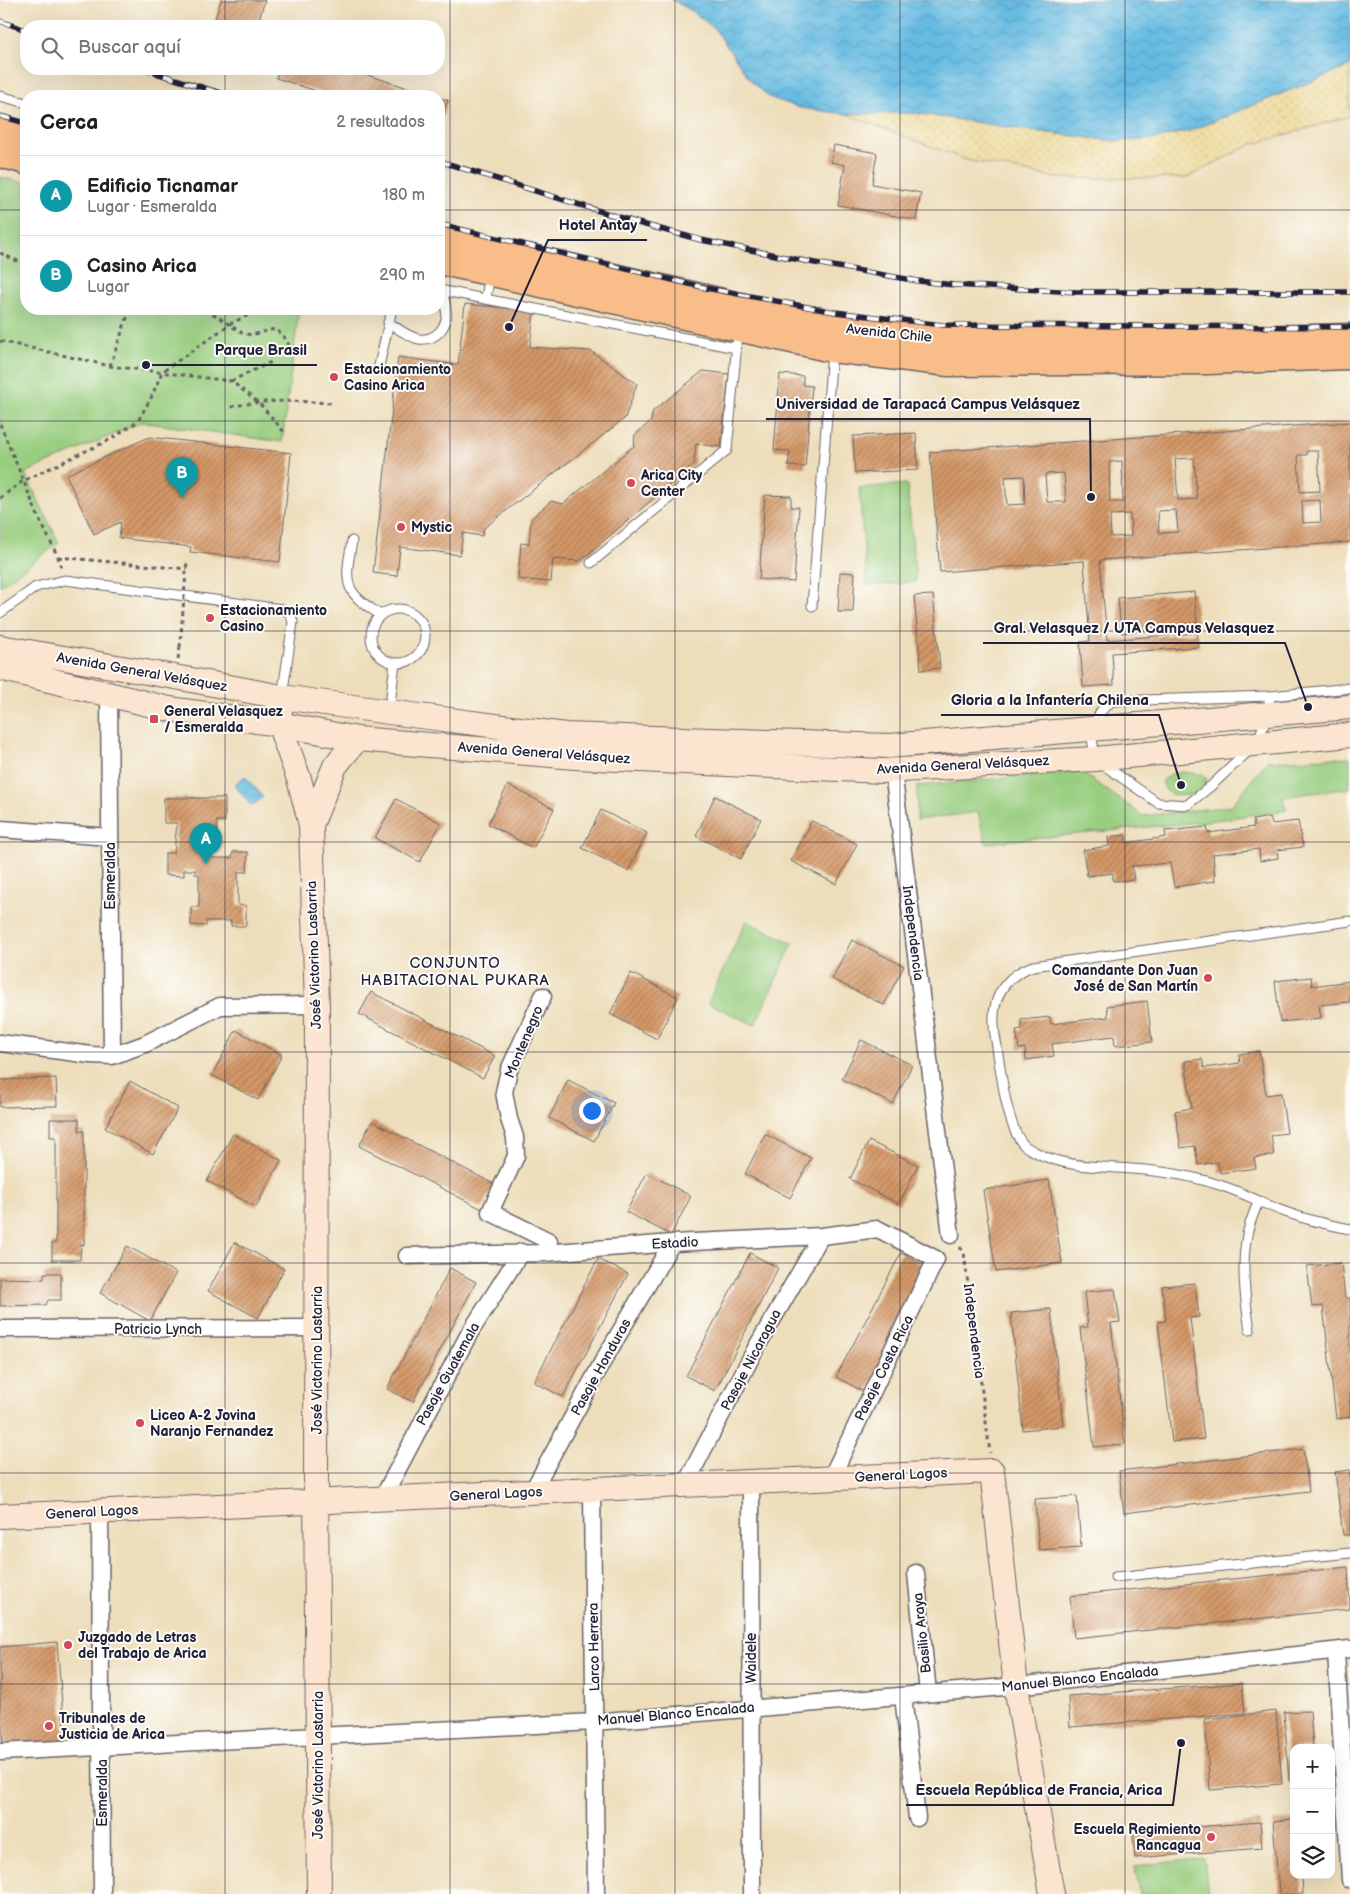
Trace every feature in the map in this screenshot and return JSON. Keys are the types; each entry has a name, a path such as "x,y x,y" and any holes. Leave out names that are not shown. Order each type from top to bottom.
{"main road":[{"path":"0,131 20,136"},
{"path":"0,154 20,159"},
{"name":"Avenida Chile","path":"445,238 929,349 949,363 1198,361 1350,356"},
{"name":"Avenida Chile","path":"445,262 490,272 737,338 832,350 929,349 946,339 1204,342 1261,338 1350,337"},
{"name":"Avenida General Velásquez","path":"0,648 175,676 282,697 566,735 889,746 1091,730 1269,705 1350,708"},
{"name":"Avenida General Velásquez","path":"0,668 109,696 169,709 279,724 357,739 575,756 893,771 1062,759 1095,759 1350,736"},
{"name":"José Victorino Lastarria","path":"282,697 279,724 299,779 311,826 317,1005 316,1502 319,1894"},
{"name":"José Victorino Lastarria","path":"311,826 335,766 357,739"},
{"path":"992,1471 1016,1686 1047,1893"},
{"name":"General Lagos","path":"0,1516 992,1471"}],"street":[{"name":"Esmeralda","path":"109,696 112,1056"},
{"name":"Independencia","path":"893,771 951,1235"},
{"path":"0,829 110,837"},
{"name":"Montenegro","path":"543,996 509,1070 504,1092 509,1119 515,1137 516,1156 490,1212 549,1242 544,1253"},
{"path":"0,1043 112,1056 145,1044 220,1006 317,1005"},
{"name":"Estadio","path":"407,1256 521,1252 544,1253 672,1243 821,1236 878,1229 936,1259"},
{"name":"Pasaje Nicaragua","path":"685,1485 756,1348 821,1236"},
{"name":"Pasaje Honduras","path":"532,1492 603,1361 672,1243"},
{"name":"Pasaje Guatemala","path":"382,1499 469,1334 521,1252"},
{"name":"Pasaje Costa Rica","path":"831,1478 936,1259"},
{"name":"Patricio Lynch","path":"0,1330 317,1328"},
{"name":"Waidele","path":"751,1482 752,1894"},
{"name":"Larco Herrera","path":"592,1489 596,1894"},
{"name":"Esmeralda","path":"100,1512 102,1894"},
{"name":"Basilio Araya","path":"916,1573 928,1693"},
{"path":"1343,1650 1350,1880"},
{"name":"Manuel Blanco Encalada","path":"0,1752 594,1722 1016,1686 1343,1650"},
{"path":"903,1696 917,1818"}],"lane":[{"path":"0,96 20,101"},
{"path":"486,298 490,272"},
{"path":"445,291 737,338 727,450 591,563"},
{"path":"388,322 410,336 420,339 432,338 440,332 446,322 447,310 445,304"},
{"path":"378,370 390,315"},
{"path":"812,606 832,350"},
{"path":"352,541 348,579 351,589 380,616"},
{"path":"0,614 36,587 66,580 282,609 290,614 293,622 282,697"},
{"path":"406,610 414,614 424,628 425,637 419,654 412,659 395,663 387,661 380,656 374,648 371,640 371,631 380,616 388,611 406,610"},
{"path":"389,712 395,663"},
{"path":"1091,730 1095,759 1158,804 1187,805 1211,786 1257,743 1269,705 1350,688"},
{"path":"1350,921 1033,966 1020,970 1005,984 996,1002 994,1029 1006,1106 1023,1145 1046,1157 1074,1166 1133,1169 1184,1176 1229,1188 1258,1202 1314,1221 1350,1229"},
{"path":"1250,1330 1244,1285 1244,1262 1247,1234 1258,1202"},
{"path":"1115,1577 1350,1553"}],"path":[{"path":"0,254 20,262"},
{"path":"110,366 128,315"},
{"path":"216,315 242,333 251,335 275,329 283,335 289,346"},
{"path":"0,498 23,481 111,440 138,421 151,398 162,372 230,324 249,315"},
{"path":"0,341 110,366 231,381 258,402 286,434"},
{"path":"231,381 271,362"},
{"path":"231,407 258,402 332,403"},
{"path":"0,424 38,516 58,557 64,578"},
{"path":"58,557 187,569"},
{"path":"180,647 187,560"},
{"name":"Independencia","path":"951,1235 964,1253 992,1471"}],"green space":[{"path":"0,177 20,182 20,315 298,315 282,442 142,422 25,473 59,543 0,586"},
{"path":"907,484 916,582 867,586 859,488"},
{"path":"1350,757 1350,788 1282,797 1287,810 1201,822 986,843 978,812 917,820 917,786 1080,771 1143,816 1231,806 1267,761"},
{"path":"1182,772 1202,774 1207,780 1201,791 1195,794 1182,795 1168,792 1162,781 1171,774"},
{"path":"746,921 793,943 755,1025 708,1003"},
{"path":"1204,1858 1208,1894 1139,1894 1135,1866"}],"sand":[{"path":"1350,66 1350,116 1250,145 1186,178 1057,178 966,160 846,114 915,113 1115,141 1155,139 1189,131"}],"water":[{"path":"672,0 1350,0 1350,66 1189,131 1155,139 1115,141 915,113 846,114 800,108 769,97 751,81 715,29 692,11"},
{"path":"245,776 263,797 252,806 234,785"}],"building":[{"path":"221,0 265,0 259,20 215,20"},
{"path":"277,75 368,75 414,90 313,90 276,78"},
{"path":"834,145 877,153 872,184 921,193 916,220 838,205 845,165 831,162"},
{"path":"465,304 534,311 530,347 591,351 637,384 625,418 484,528 482,536 463,533 460,555 400,547 397,576 373,573 398,357 458,365"},
{"name":"Arica City Center","path":"703,371 729,374 721,447 696,444 694,464 580,561 553,559 551,582 518,579 521,543 529,544 531,519 551,501 563,504 634,446 635,435 651,421 653,411"},
{"path":"780,374 803,376 803,385 812,386 805,467 788,466 790,451 774,450"},
{"path":"1350,422 1350,542 1100,560 1107,640 1197,633 1199,647 1112,653 1114,685 1083,687 1080,642 1090,641 1084,561 940,572 930,452","holes":["1307,451 1318,451 1320,491 1300,492 1298,455 1307,455","1194,458 1197,499 1178,500 1175,459","1122,461 1123,502 1110,502 1109,462","1064,473 1066,502 1047,502 1045,474","1024,476 1025,504 1007,505 1005,477","1320,500 1321,522 1303,523 1302,501","1176,510 1178,532 1159,533 1158,511","1130,514 1131,536 1111,537 1110,515"]},
{"path":"916,433 918,470 855,473 853,436"},
{"path":"149,437 291,453 280,562 190,552 191,547 119,538 121,522 94,534 66,475"},
{"path":"765,495 791,496 791,507 799,507 794,582 759,579"},
{"path":"840,572 855,573 853,612 838,612"},
{"path":"1194,592 1197,623 1154,627 1154,630 1121,633 1118,598"},
{"path":"933,595 940,668 921,670 914,596"},
{"path":"508,785 554,809 533,848 488,824"},
{"path":"715,796 761,819 741,859 696,836"},
{"path":"164,798 225,798 225,821 217,821 217,832 212,833 212,858 232,858 233,852 248,852 247,872 238,872 238,905 246,906 246,926 231,926 231,921 206,921 206,926 191,925 191,907 199,907 199,874 195,874 195,870 184,870 184,876 165,875 165,853 174,853 177,823 164,823"},
{"path":"396,799 441,823 420,862 375,838"},
{"path":"601,810 647,833 628,871 582,848"},
{"path":"1270,817 1272,824 1298,821 1303,847 1277,850 1278,858 1260,861 1259,849 1213,854 1215,881 1174,887 1170,863 1132,866 1134,880 1113,881 1113,873 1087,876 1083,850 1109,846 1108,837 1126,835 1126,843 1166,837 1165,831 1207,827 1208,833 1254,827 1253,820"},
{"path":"812,821 857,844 836,884 791,861"},
{"path":"852,940 904,966 884,1005 832,979"},
{"path":"631,973 678,997 657,1039 610,1014"},
{"path":"1311,977 1312,986 1350,981 1350,1002 1319,1005 1321,1018 1280,1022 1275,981"},
{"path":"371,992 495,1056 483,1078 359,1014"},
{"path":"1147,1001 1152,1042 1115,1046 1114,1036 1052,1044 1054,1056 1026,1060 1025,1048 1019,1049 1016,1030 1022,1029 1021,1020 1050,1017 1051,1024 1108,1017 1107,1006"},
{"path":"236,1030 282,1055 258,1100 212,1075"},
{"path":"861,1040 912,1065 893,1104 842,1079"},
{"path":"1259,1051 1266,1095 1281,1093 1287,1133 1271,1135 1274,1155 1254,1158 1256,1168 1220,1173 1218,1162 1198,1165 1195,1146 1181,1148 1175,1111 1192,1108 1185,1061 1202,1059 1204,1068 1240,1063 1239,1054"},
{"path":"56,1078 57,1106 0,1107 0,1080"},
{"path":"568,1080 614,1103 594,1141 549,1118"},
{"path":"130,1081 178,1108 153,1154 105,1128"},
{"path":"50,1119 79,1119 79,1131 84,1131 84,1245 81,1244 80,1260 52,1260 52,1243 56,1243 56,1137 50,1137"},
{"path":"372,1121 494,1184 482,1209 359,1146"},
{"path":"233,1134 281,1160 256,1207 207,1181"},
{"path":"765,1134 811,1158 790,1198 745,1174"},
{"path":"869,1141 918,1165 899,1204 850,1179"},
{"path":"647,1173 691,1196 671,1235 626,1212"},
{"path":"1049,1180 1062,1263 996,1272 983,1190"},
{"path":"235,1242 284,1269 258,1318 208,1291"},
{"path":"127,1246 176,1273 150,1321 100,1293"},
{"path":"750,1253 778,1268 715,1391 686,1376"},
{"path":"901,1253 930,1269 866,1393 836,1377"},
{"path":"598,1259 628,1274 563,1397 534,1382"},
{"path":"1341,1263 1345,1298 1350,1298 1350,1417 1336,1419 1323,1306 1312,1307 1307,1266"},
{"path":"450,1268 476,1282 413,1402 387,1389"},
{"path":"44,1273 61,1273 61,1300 48,1300 46,1305 0,1306 0,1278 44,1279"},
{"path":"1195,1283 1199,1317 1190,1318 1204,1439 1172,1442 1158,1322 1166,1321 1162,1286"},
{"path":"1115,1289 1120,1322 1111,1323 1125,1444 1094,1447 1080,1328 1088,1327 1084,1292"},
{"path":"1051,1309 1063,1426 1023,1430 1011,1313"},
{"path":"1303,1449 1309,1491 1124,1513 1119,1471"},
{"path":"1350,1470 1350,1535 1343,1535 1335,1472"},
{"path":"1077,1496 1081,1547 1039,1550 1035,1499"},
{"path":"1348,1567 1350,1609 1074,1638 1070,1596"},
{"path":"57,1642 65,1741 3,1746 0,1710 0,1647"},
{"path":"1242,1683 1245,1713 1070,1727 1068,1696"},
{"path":"1276,1711 1282,1784 1210,1790 1205,1719"},
{"path":"1310,1711 1313,1744 1290,1744 1290,1781 1289,1781 1284,1712"},
{"path":"1290,1819 1290,1879 1302,1879 1303,1894 1279,1894 1273,1821"},
{"path":"1260,1822 1262,1848 1135,1858 1133,1832"}],"railway":[{"path":"0,21 20,28"},
{"path":"162,75 211,90"},
{"path":"0,116 20,121"},
{"path":"445,163 638,223 701,240 918,281 954,285 1077,292 1350,292"},
{"path":"445,225 706,288 835,312 943,325 1350,327"}],"place":[{"name":"Hotel Antay","path":"509,327"},
{"name":"Parque Brasil","path":"146,365"},
{"name":"Estacionamiento Casino Arica","path":"334,377"},
{"name":"Arica City Center","path":"631,483"},
{"name":"Universidad de Tarapacá Campus Velásquez","path":"1091,497"},
{"name":"Casino Arica","path":"182,498"},
{"name":"Mystic","path":"401,527"},
{"name":"Estacionamiento Casino","path":"210,618"},
{"name":"Gral. Velasquez / UTA Campus Velasquez","path":"1308,707"},
{"name":"General Velasquez / Esmeralda","path":"154,719"},
{"name":"Gloria a la Infantería Chilena","path":"1181,785"},
{"name":"Edificio Ticnamar","path":"206,864"},
{"name":"Comandante Don Juan José de San Martín","path":"1208,978"},
{"name":"Liceo A-2 Jovina Naranjo Fernandez","path":"140,1423"},
{"name":"Juzgado de Letras del Trabajo de Arica","path":"68,1645"},
{"name":"Tribunales de Justicia de Arica","path":"49,1726"},
{"name":"Escuela República de Francia, Arica","path":"1181,1743"},
{"name":"Escuela Regimiento Rancagua","path":"1211,1837"}],"district":[{"name":"CONJUNTO HABITACIONAL PUKARA","path":"455,972"}]}
